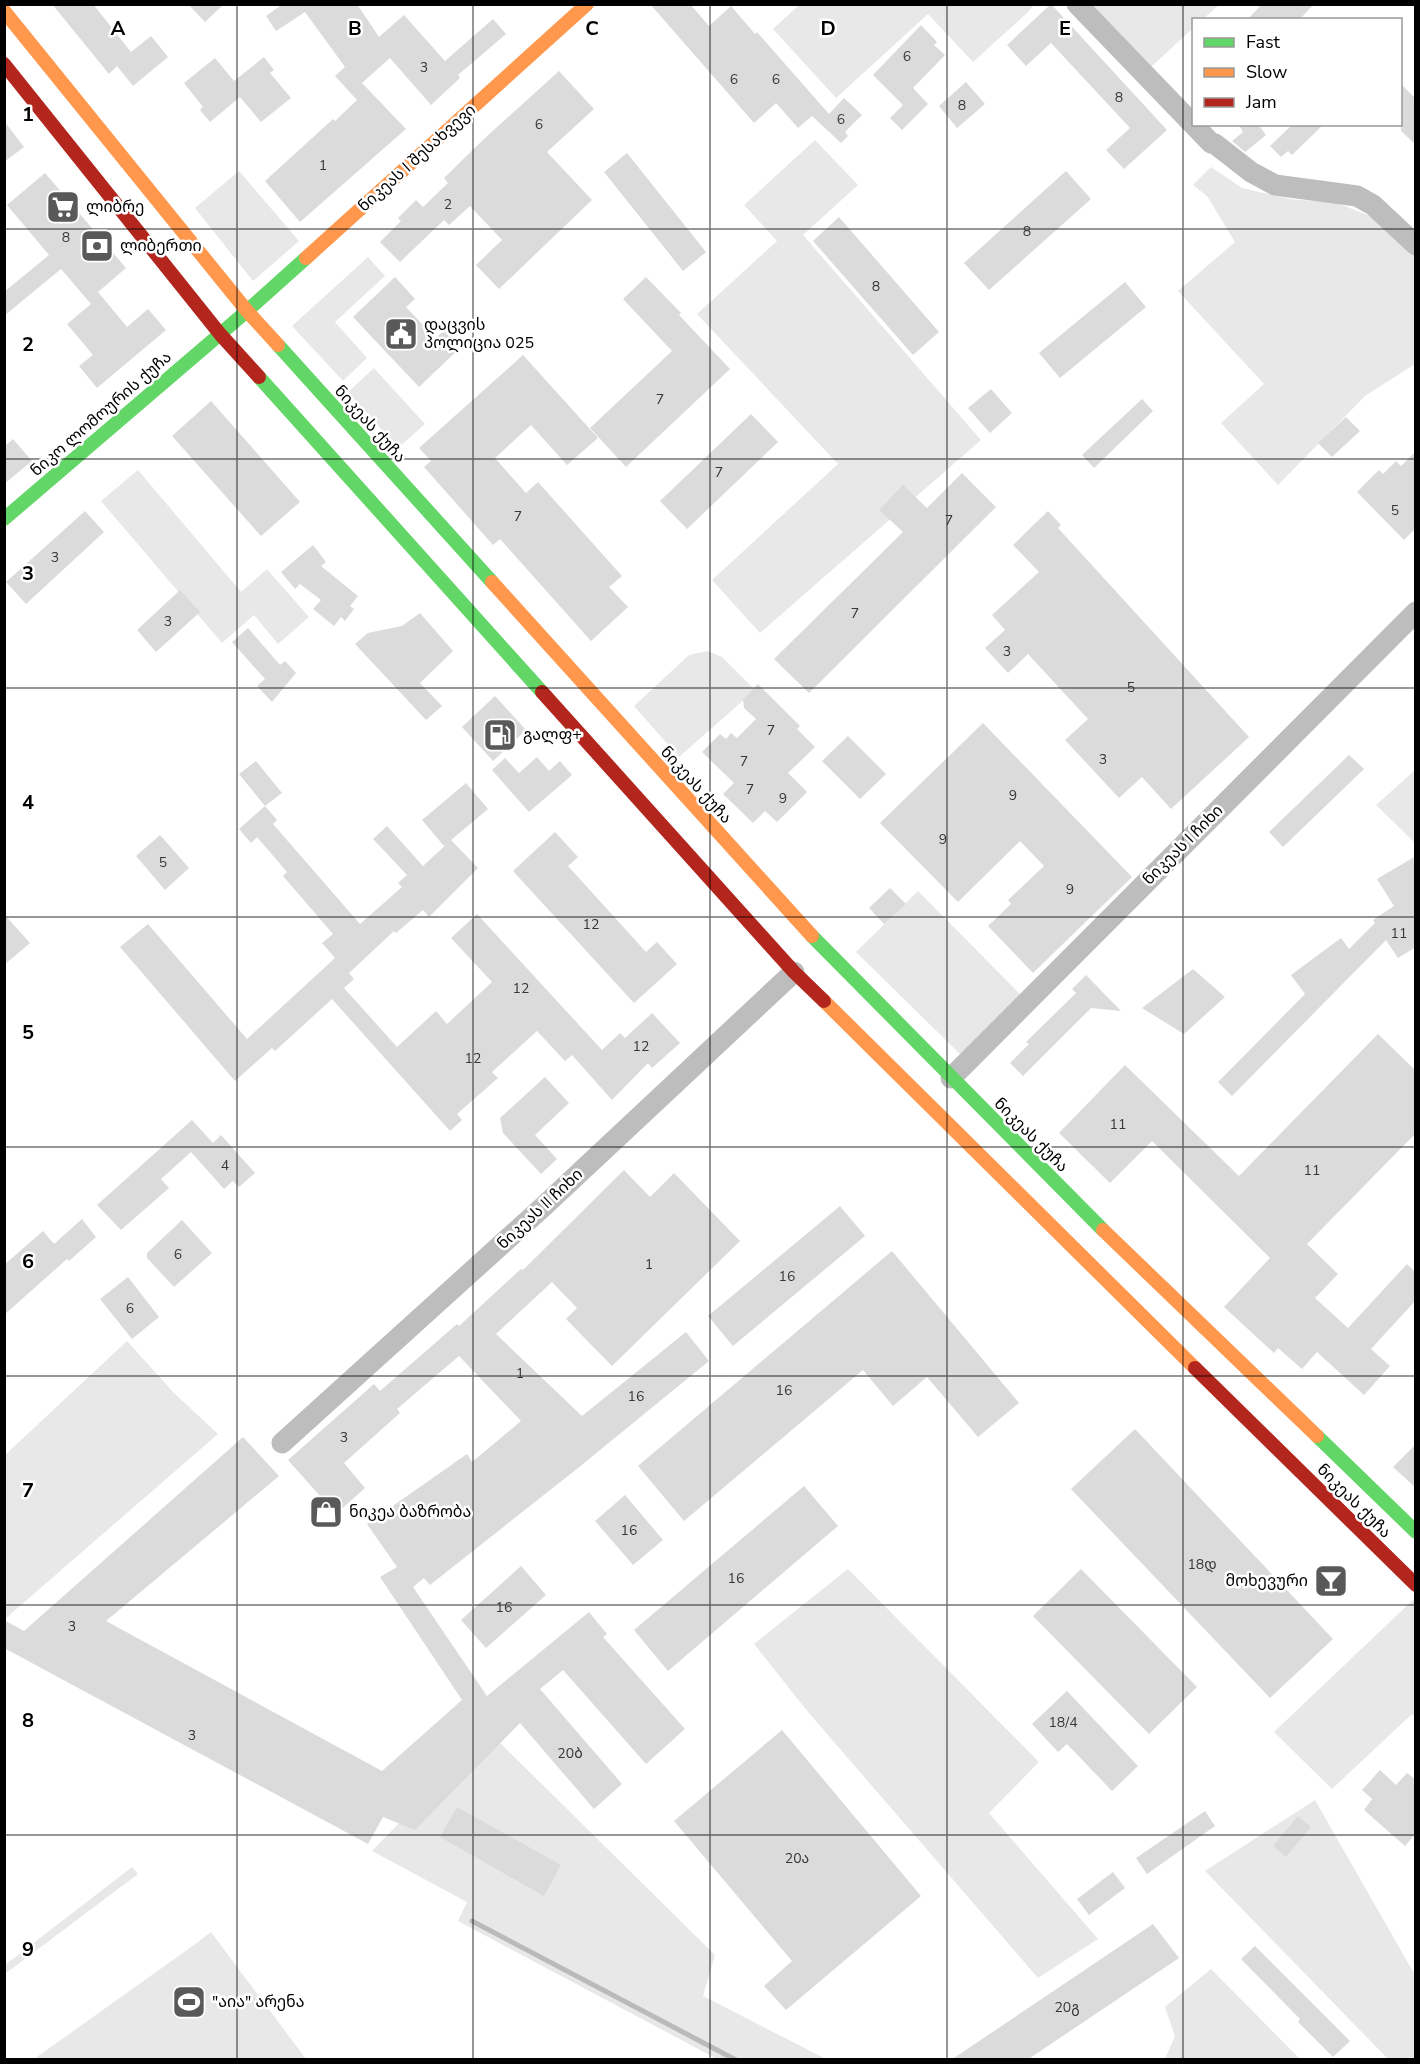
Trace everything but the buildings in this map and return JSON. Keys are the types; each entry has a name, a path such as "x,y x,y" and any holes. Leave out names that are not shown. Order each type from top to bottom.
{"main road":[{"name":"ნიკეას I შესახვევი","path":"220,334 587,4"},
{"name":"ნიკეას ქუჩა","path":"4,11 247,311 821,947 1107,1234 1416,1532"},
{"name":"ნიკეას ქუჩა","path":"4,64 220,334 794,972 1416,1585"},
{"name":"ნიკო ლომოურის ქუჩა","path":"4,519 220,334"}],"street":[{"path":"1077,4 1192,124"},
{"path":"1194,126 1210,143 1215,144 1251,172 1275,185 1358,196 1373,205 1416,245"},
{"name":"ნიკეას I ჩიხი","path":"951,1078 1416,612"},
{"name":"ნიკეას II ჩიხი","path":"282,1443 544,1206 794,972"}],"shaded area":[{"path":"800,4 1034,5 973,62 928,14 836,98 773,29"},
{"path":"1092,5 1219,5 1204,18 1192,18 1192,29 1151,67"},
{"path":"815,140 858,185 803,235 981,440 760,633 712,580 838,464 697,314 777,241 744,205"},
{"path":"1211,167 1242,188 1290,199 1337,203 1370,216 1392,232 1415,257 1415,364 1365,396 1278,485 1221,423 1264,384 1178,291 1235,242 1207,196 1193,185"},
{"path":"239,171 299,241 253,281 195,208"},
{"path":"368,257 385,276 335,322 367,358 343,381 292,326"},
{"path":"374,368 425,424 398,448 348,392"},
{"path":"138,470 241,592 267,569 309,617 278,644 254,615 222,643 101,501"},
{"path":"707,651 722,657 755,690 679,757 634,706 689,655"},
{"path":"1415,770 1415,843 1376,805"},
{"path":"918,891 1023,997 962,1056 856,952"},
{"path":"127,1341 174,1393 218,1434 6,1618 5,1455"},
{"path":"848,1569 1039,1762 989,1813 1098,1939 1038,1978 808,1712 754,1644"},
{"path":"1415,1598 1415,1717 1412,1714 1332,1789 1274,1732"},
{"path":"488,1731 715,1955 703,1996 826,2059 717,2059 458,1921 467,1902 372,1851"},
{"path":"1315,1800 1415,1975 1415,2059 1388,2059 1205,1871"},
{"path":"132,1867 138,1874 5,1974 5,1965"},
{"name":"\"აია\" არენა","path":"211,1932 306,2059 34,2059 194,1945"},
{"path":"1211,1969 1300,2059 1165,2059 1175,2036 1165,2007"}],"waterway":[{"path":"472,1921 736,2060"}],"traffic: fast":[{"path":"4,519 306,258"},
{"path":"278,345 492,582"},
{"path":"259,377 542,692"},
{"path":"812,936 1103,1230"},
{"path":"1317,1436 1416,1532"}],"traffic: slow":[{"path":"306,258 587,4"},
{"path":"4,11 247,311 278,345"},
{"path":"492,582 812,936"},
{"path":"824,1001 1195,1368"},
{"path":"1103,1230 1317,1436"}],"traffic: jam":[{"path":"4,64 220,334 259,377"},
{"path":"542,692 794,972 824,1001"},
{"path":"1195,1368 1416,1585"}],"place":[{"name":"ლიბრე","path":"63,207"},
{"name":"ლიბერთი","path":"97,246"},
{"name":"დაცვის პოლიცია 025","path":"401,334"},
{"name":"გალფ+","path":"500,735"},
{"name":"ნიკეა ბაზრობა","path":"326,1512"},
{"name":"მოხევური","path":"1331,1581"},
{"name":"\"აია\" არენა","path":"189,2002"}]}
